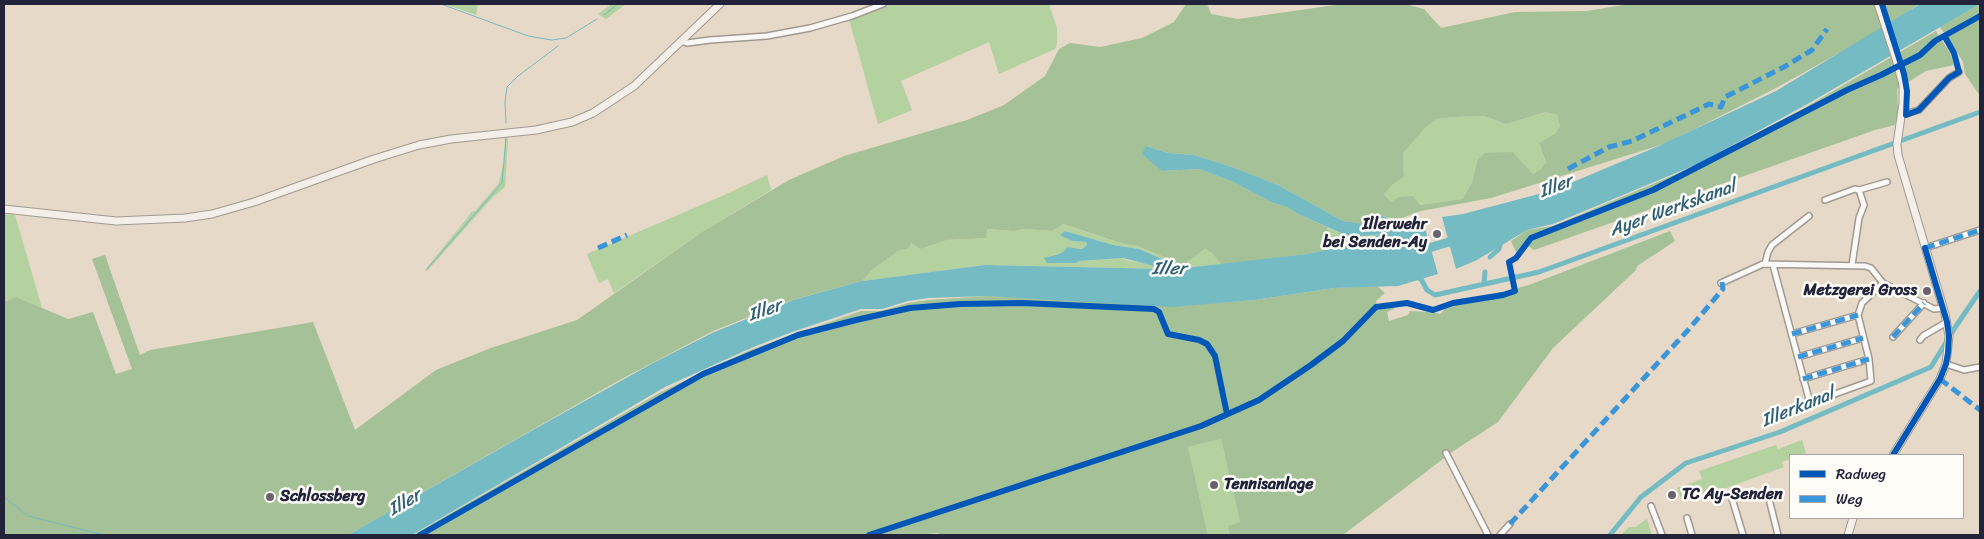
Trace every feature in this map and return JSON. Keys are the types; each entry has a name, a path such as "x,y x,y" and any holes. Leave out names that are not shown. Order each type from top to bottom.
{"main road":[{"path":"4,209 135,221 185,218 212,214 254,202 419,145 451,139 536,130 572,122 593,113 634,86 720,4"},
{"path":"1878,4 1903,85 1898,150 1947,324 1948,353 1946,364 1940,378 1894,454"},
{"path":"1848,535 1852,519"}],"street":[{"path":"681,41 687,43 767,36 810,28 852,16 883,4"},
{"path":"1902,115 1919,110 1950,78 1959,72"},
{"path":"1825,200 1854,189 1862,189 1887,182"},
{"path":"1852,265 1859,218 1864,205 1862,189"},
{"path":"1765,264 1772,245 1809,216"},
{"path":"1925,248 1980,230"},
{"path":"1721,283 1765,264 1865,266 1871,268 1883,282 1934,309 1943,308"},
{"path":"1773,265 1810,403 1871,381 1869,359 1858,315 1862,302 1883,282"},
{"path":"1893,337 1924,304"},
{"path":"1792,334 1858,315"},
{"path":"1920,340 1923,336 1947,324"},
{"path":"1798,356 1863,338"},
{"path":"1804,379 1869,359"},
{"path":"1946,364 1964,370 1980,368"},
{"path":"1446,453 1488,535"},
{"path":"1731,495 1743,535"},
{"path":"1770,503 1778,535"},
{"path":"1651,506 1662,535"},
{"path":"1687,518 1692,535"},
{"path":"1500,535 1510,524"}],"green space":[{"path":"444,4 478,4 476,15"},
{"path":"612,4 626,4 606,19 598,14"},
{"path":"887,4 1049,4 1057,28 1057,44 1055,49 999,74 989,42 901,81 912,110 878,124 849,19"},
{"path":"1186,4 1204,4 1208,6 1211,14 1238,19 1342,4 1405,4 1424,9 1441,28 1515,12 1587,11 1629,4 1919,4 1875,33 1776,88 1667,143 1491,198 1421,211 1397,220 1378,215 1375,224 1343,221 1278,185 1232,167 1194,155 1168,153 1146,146 1162,171 1199,169 1231,181 1273,203 1287,207 1327,227 1330,238 1338,241 1337,247 1307,254 1222,265 1212,253 1205,249 1183,265 1138,246 1124,244 1063,224 1052,231 987,229 986,238 947,240 921,249 911,243 909,248 898,251 872,270 862,281 792,300 713,331 616,382 348,535 4,535 4,302 16,297 68,319 93,312 116,374 132,369 92,259 105,255 140,355 150,350 313,322 355,430 436,370 491,348 577,320 702,232 789,180 844,156 967,120 1004,105 1045,76 1059,49 1070,43 1100,47 1142,38 1174,22","holes":["1546,112 1557,115 1560,126 1555,134 1539,143 1546,162 1541,169 1533,174 1513,152 1485,153 1477,161 1472,182 1463,199 1420,205 1413,196 1399,197 1391,202 1384,194 1392,185 1404,177 1403,153 1425,128 1437,119 1484,116 1506,124"]},
{"path":"1980,4 1980,96 1965,74 1963,62 1940,27"},
{"path":"1936,31 1950,53 1954,65 1926,71 1897,89 1898,112 1895,125 1875,130 1534,250 1525,244 1516,252 1511,241 1527,230 1553,226 1700,164 1806,107"},
{"path":"1546,112 1557,115 1560,126 1555,135 1539,144 1546,162 1541,169 1533,174 1513,152 1477,161 1472,182 1464,199 1420,205 1391,202 1384,194 1392,185 1404,177 1403,153 1425,128 1437,119 1484,116 1506,124"},
{"path":"505,138 508,139 505,187 493,197 427,271 425,270 471,212 475,211 499,183 504,161"},
{"path":"767,175 771,190 702,232 614,293 608,279 599,283 587,254"},
{"path":"4,214 15,215 42,308 16,297 4,302"},
{"path":"1062,224 1124,244 1138,246 1183,265 1205,249 1212,253 1222,265 1177,269 1171,267 1162,259 1139,249 1113,245 1065,231 1072,241 1086,242 1087,245 1082,249 1067,247 1059,254 1051,255 1079,261 1123,258 1166,267 1166,269 985,265 862,281 872,270 898,251 909,248 911,243 921,249 947,240 986,238 986,229 1052,231"},
{"path":"1327,227 1350,237 1389,232 1337,247 1338,241 1330,238"},
{"path":"1670,231 1675,241 1637,266 1636,270 1553,348 1498,422 1452,452 1343,535 1230,535 1228,526 1240,522 1221,439 1188,447 1208,535 944,535 937,533 918,535 413,535 661,392 750,350 861,311 881,311 908,303 928,300 987,296 1215,303 1255,300 1334,288 1377,286 1385,293 1376,301 1378,310 1394,306 1394,309 1387,312 1389,321 1408,315 1410,311 1440,314 1445,309 1464,302 1529,285"},
{"name":"Tennisanlage","path":"1221,439 1240,522 1229,526 1230,535 1208,535 1188,447"},
{"path":"1802,440 1806,453 1789,454 1789,459 1782,462 1784,467 1707,495 1706,491 1681,500 1677,488 1702,479 1699,471 1776,445 1778,449"},
{"path":"1647,519 1652,535 1621,535 1629,527 1635,527"}],"water":[{"path":"1920,4 1980,4 1811,102 1700,163 1553,224 1527,230 1477,260 1456,269 1442,217 1463,214 1554,190 1661,145 1776,91"},
{"path":"1146,146 1168,153 1194,155 1232,167 1278,185 1343,221 1375,224 1378,215 1403,222 1410,220 1415,224 1423,221 1438,274 1398,286 1334,288 1255,300 1171,307 987,296 929,298 908,301 882,309 861,309 751,348 665,387 412,535 348,535 653,363 712,333 793,300 862,281 985,265 1166,269 1123,258 1079,261 1075,263 1047,263 1044,258 1059,254 1067,247 1082,249 1087,245 1086,242 1072,241 1060,235 1065,231 1113,245 1139,249 1162,259 1171,267 1177,269 1307,254 1382,234 1350,237 1298,214 1287,207 1273,203 1231,181 1199,169 1162,171 1142,154"}],"waterway":[{"path":"441,4 528,36 552,40 566,38 597,19"},
{"path":"604,15 618,4"},
{"path":"506,123 505,102 507,87 518,76 558,46"},
{"name":"Ayer Werkskanal","path":"1415,277 1421,279 1427,290 1435,295 1539,272 1980,112"},
{"path":"427,269 502,183 506,138"},
{"name":"Iller","path":"1419,251 1459,239"},
{"path":"1490,257 1499,249 1501,241"},
{"path":"1484,284 1485,272"},
{"name":"Illerkanal","path":"1610,535 1641,497 1686,463 1780,432 1931,367 1980,291"},
{"path":"4,497 28,516 104,535"}],"marked path":[{"path":"1568,169 1609,147 1632,141 1709,104 1721,107 1725,97 1784,67 1812,50 1827,29"},
{"path":"1925,248 1980,230"},
{"path":"598,248 627,235"},
{"path":"1510,524 1689,329 1723,289 1722,282"},
{"path":"1893,337 1924,303"},
{"path":"1792,334 1858,315"},
{"path":"1798,357 1863,338"},
{"path":"1803,379 1869,359"},
{"path":"1940,379 1980,410"}],"cycle path":[{"path":"1882,4 1904,74 1907,91 1906,115 1919,110 1949,78 1959,72 1954,53 1945,37"},
{"path":"869,535 1201,426 1259,400 1343,341 1376,307 1407,303 1433,310 1453,303 1503,295 1515,291 1509,262 1516,258 1531,238 1653,190 1847,90 1920,55 1935,41 1980,16"},
{"path":"1894,454 1940,379 1948,353 1949,336 1947,322 1925,248"},
{"path":"420,535 703,374 798,335 910,308 960,304 1023,303 1154,309 1159,312 1168,334 1199,340 1207,344 1215,356 1227,414"}],"place":[{"name":"Illerwehr bei Senden-Ay","path":"1437,234"},
{"name":"Metzgerei Gross","path":"1927,291"},
{"name":"Tennisanlage","path":"1214,485"},
{"name":"TC Ay-Senden","path":"1672,495"},
{"name":"Schlossberg","path":"270,497"}]}
